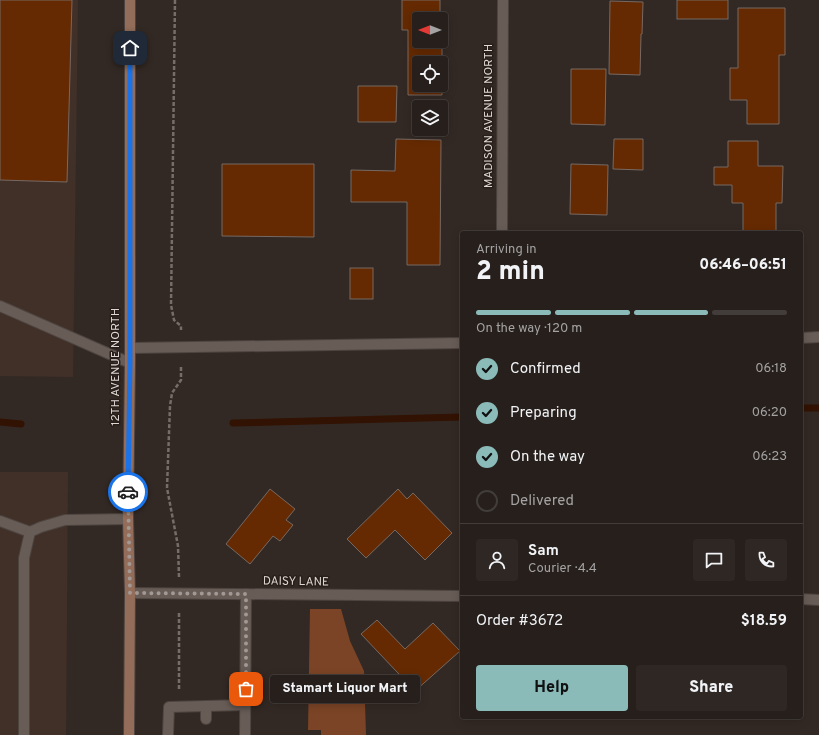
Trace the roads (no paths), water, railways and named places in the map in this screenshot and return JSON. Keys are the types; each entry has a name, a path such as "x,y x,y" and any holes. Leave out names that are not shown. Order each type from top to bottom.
{"main road":[{"name":"12TH AVENUE NORTH","path":"129,735 130,593 128,519 130,363 130,0"}],"street":[{"name":"MADISON AVENUE NORTH","path":"502,231 503,0"},
{"path":"0,306 130,363"},
{"path":"803,338 819,337"},
{"path":"130,348 460,343"},
{"path":"0,521 30,532 64,520 128,519"},
{"path":"24,735 24,558 30,532"},
{"name":"DAISY LANE","path":"130,593 460,596"},
{"path":"245,735 246,594"},
{"path":"803,599 819,600"},
{"path":"168,735 169,707 245,705"},
{"path":"206,706 206,719"}],"waterway":[{"path":"803,408 819,408"},
{"path":"233,423 460,417"},
{"path":"0,422 21,424"}],"place":[{"name":"Stamart Liquor Mart","path":"246,689"}]}
